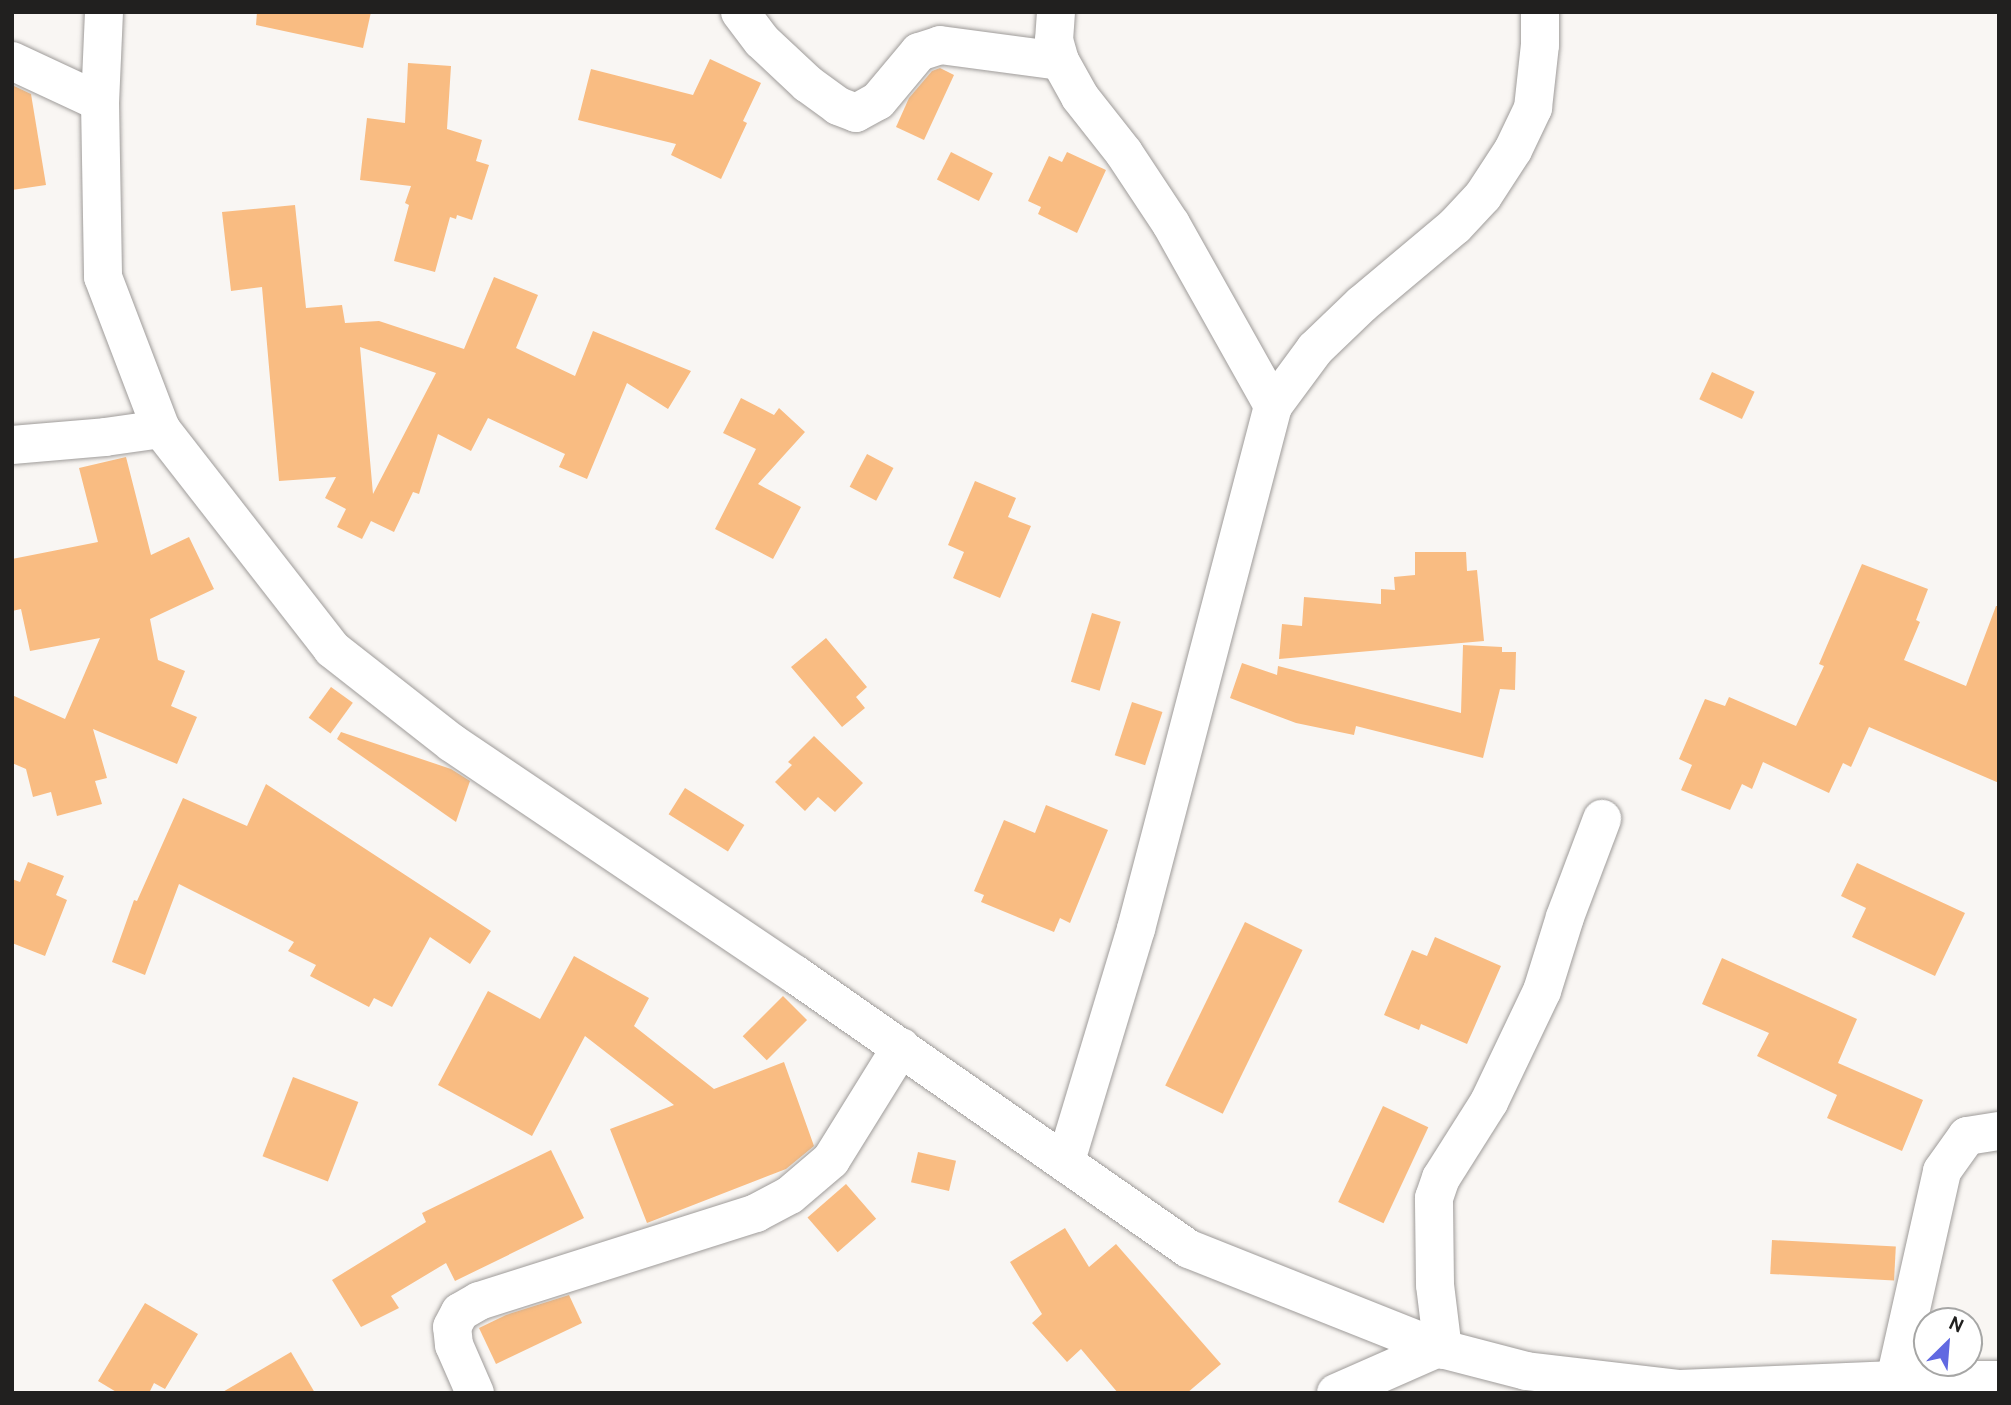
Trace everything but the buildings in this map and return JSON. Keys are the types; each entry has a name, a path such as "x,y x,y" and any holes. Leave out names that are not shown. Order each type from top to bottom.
{"street":[{"path":"104,12 100,102 103,277 161,429 332,649 452,743 901,1047 1189,1249 1441,1349 1526,1371 1680,1389 1742,1390 1895,1380 1999,1380"},
{"path":"740,12 762,41 808,84 838,106 856,113 878,101 919,52 940,45 1060,61"},
{"path":"1056,12 1054,40 1060,61 1080,97 1124,153 1171,224 1273,407"},
{"path":"1066,1161 1136,929 1273,407 1315,349 1362,304 1455,226 1490,184 1513,150 1533,108 1540,45 1539,12"},
{"path":"12,61 100,102"},
{"path":"12,445 106,438 161,429"},
{"path":"1441,1349 1434,1285 1434,1198 1441,1178 1489,1102 1542,991 1565,917 1602,819"},
{"path":"475,1393 454,1345 452,1327 460,1312 479,1301 756,1213 790,1195 831,1160 901,1047"},
{"path":"1895,1380 1942,1171 1967,1136 1999,1131"},
{"path":"1336,1393 1441,1349"}]}
